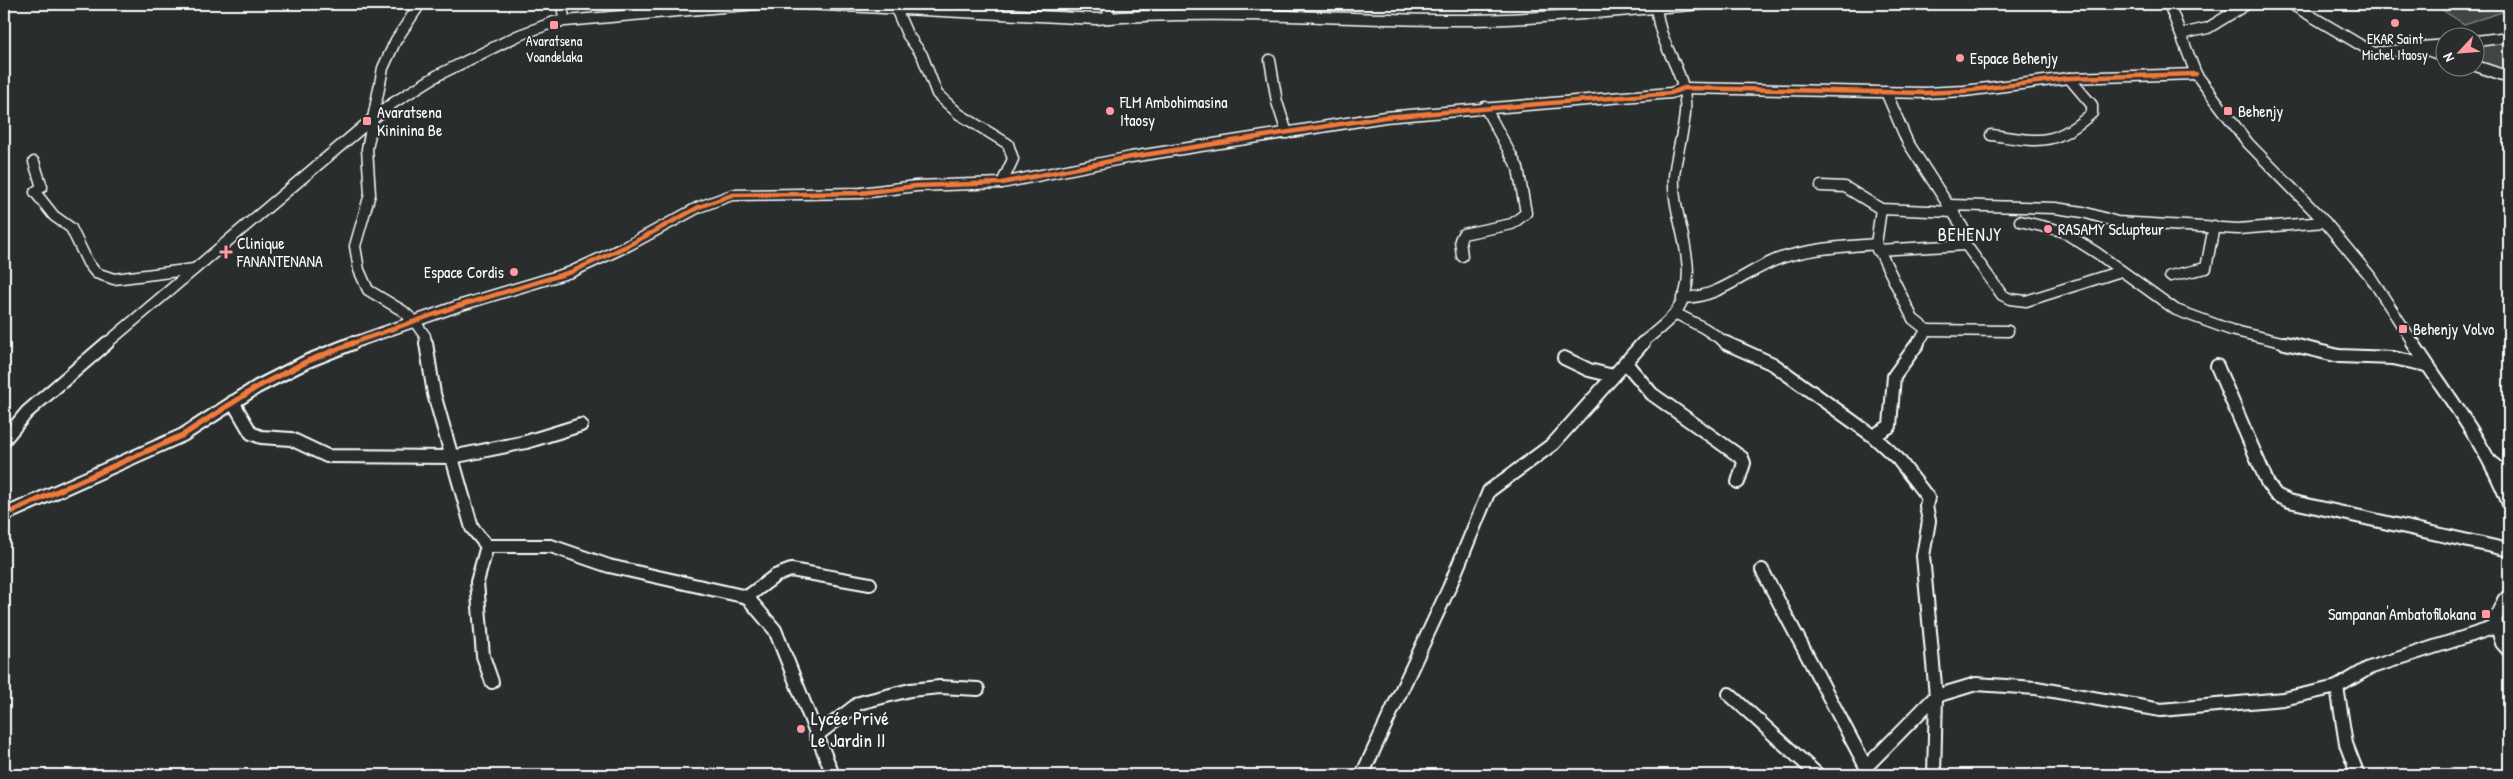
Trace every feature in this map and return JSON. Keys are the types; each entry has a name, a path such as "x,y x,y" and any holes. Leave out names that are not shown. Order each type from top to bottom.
{"street":[{"path":"420,4 388,53 371,120 367,150 370,194 354,246 359,270 368,290 403,311 415,322 424,336 434,394 472,528 487,546"},
{"path":"562,4 564,19"},
{"path":"4,440 28,412 371,120 392,103 438,75 517,36 564,19 757,4"},
{"path":"806,4 832,4 995,15 1109,18 1290,11 1458,20 1536,18 1635,7 1656,8 1704,4"},
{"path":"1108,4 1109,18"},
{"path":"2169,4 2196,74 2248,143 2324,222 2370,276 2488,460 2501,482 2509,504"},
{"path":"2182,34 2199,34 2247,4"},
{"path":"2291,4 2374,52 2436,46"},
{"path":"1362,775 1448,588 1489,491 1501,479 1541,455 1553,444 1652,332 1675,313 1682,298 1687,277 1687,257 1675,206 1674,177 1684,128 1684,88 1662,35 1656,8"},
{"path":"896,9 907,34 922,55 937,94 959,114 1008,144 1013,159 1002,183"},
{"path":"2486,40 2509,37"},
{"path":"2422,48 2436,53"},
{"path":"1270,60 1277,102 1288,134"},
{"path":"2486,69 2509,77"},
{"path":"4,515 183,436 257,387 308,361 348,344 458,306 571,272 629,245 699,207 732,195 861,193 916,186 1002,183 1132,157 1288,134 1385,116 1663,94 1684,88 1886,92 1964,91 2070,78 2196,74"},
{"path":"1991,135 2022,141 2046,140 2058,137 2079,123 2092,113 2092,105 2070,78"},
{"path":"1886,92 1907,141 1965,233 1966,245 2002,295 2018,301 2026,301 2121,271"},
{"path":"1462,256 1460,240 1463,234 1497,229 1520,219 1526,213 1518,168 1485,107"},
{"path":"34,162 42,186 35,192 54,216 71,228 88,263 96,273 114,279 194,269"},
{"path":"1821,186 1845,187 1881,209 2055,208 2083,212 2117,222 2214,226 2238,229 2324,222"},
{"path":"1881,209 1877,247 1913,319 1927,330 2008,331"},
{"path":"2020,221 2062,231 2166,304 2210,323 2339,356 2355,358 2398,356 2426,365"},
{"path":"2170,276 2206,268 2208,256 2207,242 2214,226"},
{"path":"1682,298 1691,299 1710,294 1779,259 1811,251 1966,245"},
{"path":"1675,313 1704,328 1740,351 1773,364 1873,436 1898,459 1928,498 1926,506 1929,521 1923,556 1936,696 1934,775"},
{"path":"1873,436 1890,426 1894,376 1927,330"},
{"path":"1564,358 1589,370 1612,376"},
{"path":"1625,362 1652,394 1742,458 1744,463 1738,482"},
{"path":"2217,366 2268,484 2276,495 2289,501 2509,550"},
{"path":"233,402 251,433 261,437 291,439 327,456 452,458 526,442 581,425"},
{"path":"2488,460 2509,478"},
{"path":"487,546 551,546 609,566 747,597 775,630 833,775"},
{"path":"487,546 477,582 483,656 492,682"},
{"path":"747,597 776,576 791,570 870,584"},
{"path":"1762,570 1862,771 1936,696 1976,684 2036,688 2161,710 2283,699 2338,687 2369,668 2496,626"},
{"path":"2509,596 2504,600 2495,620 2502,644 2509,651"},
{"path":"816,736 859,703 910,690 940,687 978,689"},
{"path":"2338,687 2346,744 2358,775"},
{"path":"1729,694 1818,775"}],"shaded area":[{"path":"2443,4 2509,4 2509,10 2464,24 2436,6"},
{"path":"2509,41 2509,72 2486,65 2486,43"}],"cycle path":[{"path":"4,515 183,435 257,387 308,361 458,306 571,272 629,245 699,207 732,195 861,193 916,186 1002,183 1085,168 1131,157 1385,117 1671,93 1684,88 1925,93 1964,91 2069,78 2196,74"}],"place":[{"name":"EKAR Saint Michel Itaosy","path":"2395,23"},
{"name":"Avaratsena Voandelaka","path":"554,25"},
{"name":"Espace Behenjy","path":"1960,58"},
{"name":"FLM Ambohimasina Itaosy","path":"1110,111"},
{"name":"Behenjy","path":"2228,111"},
{"name":"Avaratsena Kininina Be","path":"367,121"},
{"name":"RASAMY Sclupteur","path":"2048,229"},
{"name":"Clinique FANANTENANA","path":"226,252"},
{"name":"Espace Cordis","path":"514,272"},
{"name":"Behenjy Volvo","path":"2403,329"},
{"name":"Sampanan'Ambatofilokana","path":"2486,614"},
{"name":"Lycée Privé Le Jardin II","path":"801,729"}],"district":[{"name":"BEHENJY","path":"1970,235"}]}
